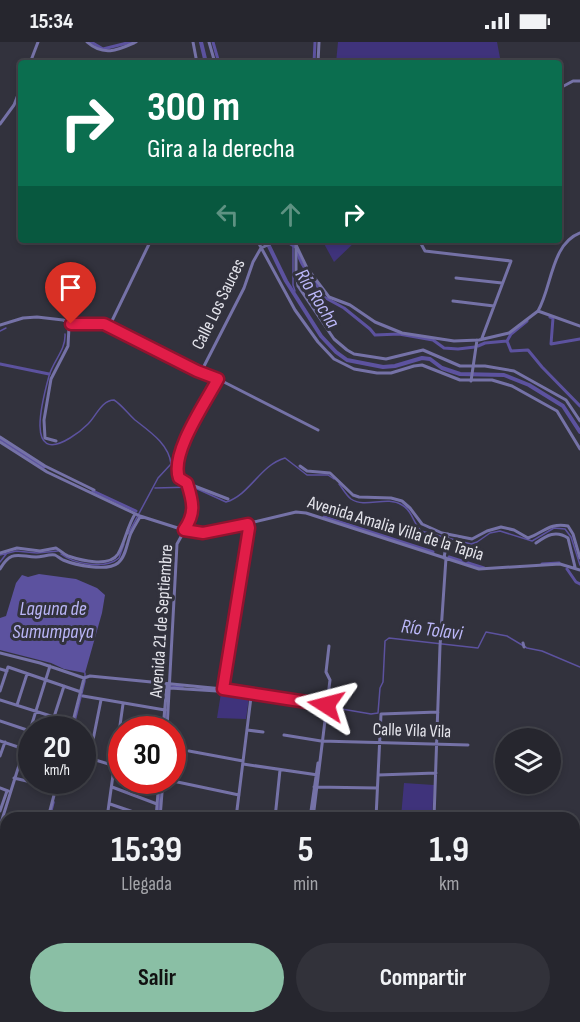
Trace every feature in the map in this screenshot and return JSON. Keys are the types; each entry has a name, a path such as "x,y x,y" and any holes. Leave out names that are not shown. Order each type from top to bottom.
{"street":[{"path":"31,60 38,42"},
{"path":"87,42 101,50 111,51 136,42"},
{"path":"193,42 197,60"},
{"path":"209,42 214,60"},
{"path":"318,60 319,42"},
{"path":"562,87 573,81 580,81"},
{"path":"0,124 14,105 18,95"},
{"path":"296,243 307,268 329,297 350,305 375,322 402,333 454,341 509,333 538,311 565,244 580,232"},
{"path":"109,327 150,243"},
{"path":"258,243 295,310 318,342 334,359 354,369 376,373 391,373 422,365 455,379 492,380 512,386 554,408 560,414 580,449"},
{"path":"261,248 272,243"},
{"path":"296,243 298,286 341,346 354,354 386,359 423,350 460,366 501,368 517,373 566,400 580,421"},
{"path":"421,243 425,251 511,261 479,339 471,380"},
{"name":"Calle Los Sauces","path":"201,372 244,288 253,262 261,248"},
{"path":"456,278 503,283"},
{"path":"453,300 494,306"},
{"path":"538,311 580,326"},
{"path":"0,325 23,318 63,320 71,324 101,322 318,430"},
{"path":"56,441 45,438 44,420 51,379 68,346 71,324"},
{"path":"218,379 180,452 177,473 187,485 228,499"},
{"path":"0,437 50,469 94,490"},
{"name":"Avenida Amalia Villa de la Tapia","path":"0,442 46,472 138,515 184,530 203,533 296,512 306,513 484,570 560,564 580,570"},
{"path":"300,466 307,471 330,473 353,495 402,501 425,526 448,537 472,539 501,527 514,530 528,538 550,526 561,525 571,529 580,558"},
{"name":"Avenida 21 de Septiembre","path":"166,716 177,544 193,515 187,485"},
{"path":"0,553 17,548 40,551 56,548 67,556 83,561 113,559 138,515"},
{"path":"0,569 13,555 36,557 56,555 63,560 85,566 118,564 123,557 138,515"},
{"path":"223,689 248,524"},
{"path":"536,543 554,533 561,533 568,538 575,567"},
{"path":"434,812 440,645 448,537"},
{"path":"313,812 330,680 326,672 329,646"},
{"path":"0,653 50,666 84,678 90,676 169,685 266,699"},
{"path":"35,716 50,666"},
{"path":"0,669 27,674 81,692"},
{"path":"0,691 7,669"},
{"path":"16,705 27,674"},
{"path":"75,716 84,678"},
{"path":"169,685 223,689 326,707"},
{"name":"Avenida 21 de Septiembre","path":"165,716 169,685"},
{"path":"54,716 64,686"},
{"path":"83,696 165,710"},
{"path":"237,812 251,696"},
{"path":"0,700 51,716"},
{"path":"96,726 101,700"},
{"path":"288,702 326,707"},
{"path":"121,716 123,704"},
{"path":"376,812 381,714 438,712"},
{"path":"0,721 18,727"},
{"path":"247,730 263,732"},
{"name":"Calle Vila Vila","path":"284,735 321,741 468,745"},
{"path":"0,756 2,742 18,749"},
{"path":"189,751 280,770 317,775"},
{"path":"0,811 18,766"},
{"path":"276,812 280,770"},
{"path":"378,775 436,773"},
{"path":"14,778 18,779"},
{"path":"186,784 239,795"},
{"path":"316,788 377,788"},
{"path":"0,789 8,791"},
{"path":"3,812 8,791"},
{"path":"50,812 54,794"},
{"path":"108,812 111,794"},
{"path":"129,794 157,804"},
{"path":"158,794 158,812"},
{"path":"158,812 159,794"},
{"path":"109,804 133,812"}],"shaded area":[{"path":"338,42 497,42 500,60 336,60"},
{"path":"324,243 354,243 334,262"},
{"path":"221,693 249,698 246,719 217,718"},
{"path":"404,783 434,785 432,812 401,812"}],"water":[{"name":"Laguna de Sumumpaya","path":"39,574 76,579 97,588 105,595 85,673 0,650 0,618 6,616 16,583 22,575 28,577"}],"waterway":[{"path":"91,42 103,49 131,42"},
{"name":"Río Rocha","path":"201,42 205,60"},
{"path":"213,42 218,60"},
{"path":"314,60 315,42"},
{"name":"Río Rocha","path":"267,243 286,281 321,336 347,360 383,367 422,358 430,359 442,368 460,374 504,375 529,385 563,406 580,432"},
{"path":"289,243 297,248 304,268 322,296 344,308 375,335 399,334 433,340 444,348 475,347"},
{"path":"293,243 295,291"},
{"path":"550,317 553,318 551,344 580,339"},
{"path":"507,341 511,334 527,321"},
{"path":"0,331 6,328"},
{"path":"65,334 65,340 49,376 43,399 40,426 46,443 56,444 73,436 88,424 103,405 114,400 158,439 169,457 171,464 158,478 128,534"},
{"path":"478,346 507,341 511,351 528,350 580,406"},
{"path":"0,364 49,374"},
{"path":"0,439 44,467"},
{"path":"155,488 193,487 226,502 242,493 269,467 285,458 307,475 328,475 334,479"},
{"path":"339,484 349,497 357,502 396,502 408,510 421,531 471,544 490,533 500,531 532,541 554,528 565,529 571,537 580,565"},
{"path":"93,491 136,511"},
{"path":"324,517 433,552"},
{"path":"198,531 247,522"},
{"path":"61,554 81,563 106,564 119,558 124,544"},
{"path":"0,555 16,551 37,553 58,551"},
{"path":"0,562 7,553"},
{"path":"449,557 484,568"},
{"path":"542,564 559,563"},
{"path":"567,569 580,584"},
{"name":"Río Tolavi","path":"330,707 371,714 378,713 380,688 383,682 385,641 389,638 478,648 486,632 507,636 527,648 542,651 580,667"},
{"path":"76,716 85,673"},
{"name":"Río Tolavi","path":"171,686 183,687"},
{"name":"Río Tolavi","path":"166,709 166,716"},
{"name":"Río Tolavi","path":"158,812 160,794"},
{"path":"52,812 54,802"}],"route":[{"path":"71,324 101,322 197,371 218,379 181,448 177,473 181,480 187,483 193,509 191,520 184,530 203,533 248,524 249,528 223,689 326,705"}]}
